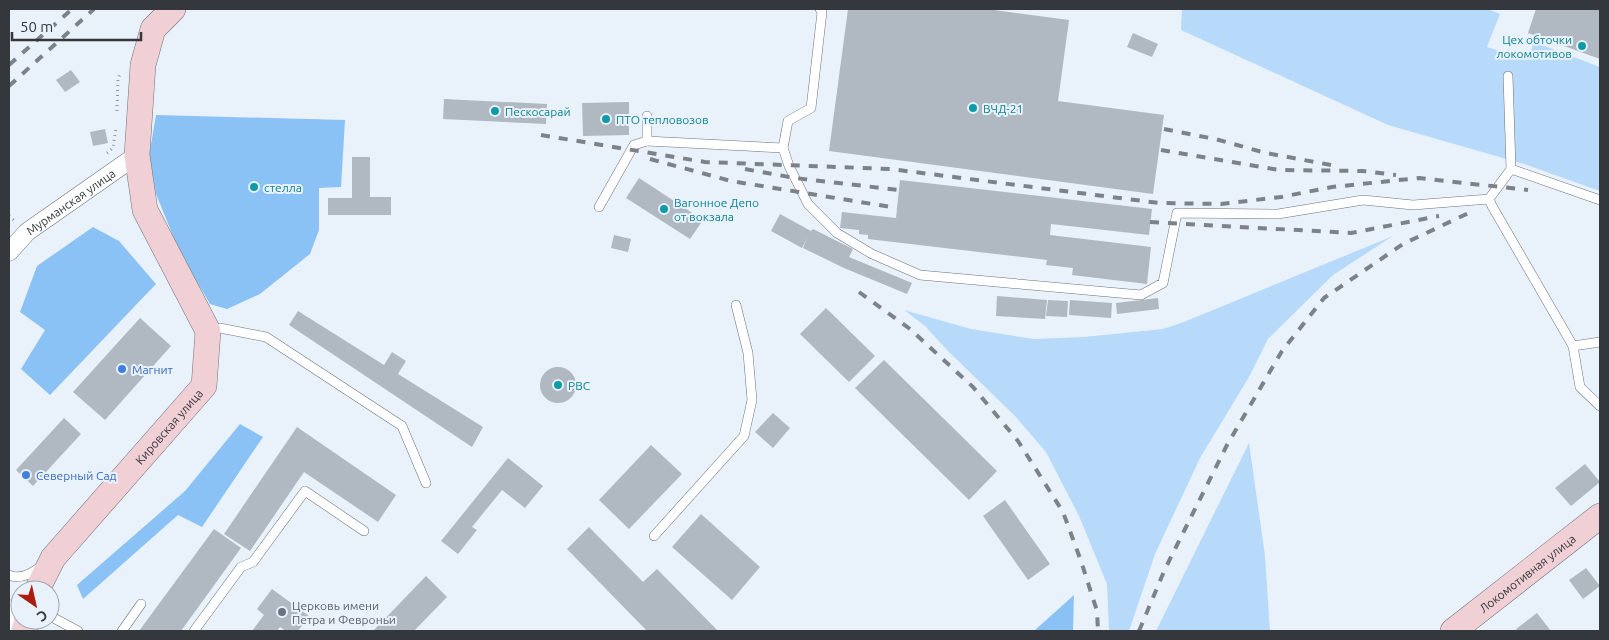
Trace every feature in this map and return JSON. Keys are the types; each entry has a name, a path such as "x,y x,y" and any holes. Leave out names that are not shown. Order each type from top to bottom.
{"main road":[{"name":"Кировская улица","path":"43,580 53,558 204,386 208,331 145,210 137,155 143,66 153,29 173,9"},
{"name":"Локомотивная улица","path":"1453,631 1600,516"}],"street":[{"name":"Мурманская улица","path":"9,252 27,232 137,155"},
{"path":"9,610 18,631"}],"lane":[{"path":"820,9 822,12 812,108 788,121 783,148 789,166 808,204 837,233 872,254 920,275 1141,295 1163,283 1177,213 1278,214 1363,200 1413,204 1489,198 1511,169 1508,76"},
{"path":"647,116 647,141"},
{"path":"600,207 634,145 647,141 783,148"},
{"path":"1511,169 1600,200"},
{"path":"1489,198 1573,346 1580,387 1600,406"},
{"path":"654,536 744,436 752,400 748,354 736,305"},
{"path":"220,328 266,337 402,426 426,483"},
{"path":"1573,346 1600,342"},
{"path":"194,631 241,567 253,562 305,491 364,531"},
{"path":"9,575 13,577 30,574 53,558"},
{"path":"122,631 141,604"},
{"path":"60,621 78,631"}],"shaded area":[{"path":"1182,9 1488,9 1500,14 1487,47 1528,60 1534,42 1600,67 1600,191 1524,164 1388,125 1181,30"},
{"path":"156,115 345,120 341,187 319,188 319,230 310,254 260,294 227,309 210,304 180,253 156,194 149,156"},
{"path":"93,227 119,241 156,284 50,395 21,369 45,330 20,312 37,266"},
{"path":"1393,236 1333,275 1268,339 1249,377 1200,458 1155,554 1129,631 1109,631 1107,584 1079,516 1046,452 1015,416 925,326 904,310 971,329 1034,339 1084,337 1163,329"},
{"path":"240,424 263,437 202,527 178,515 83,599 77,585 185,491"},
{"path":"1249,443 1265,556 1270,631 1156,631"},
{"path":"1074,595 1073,631 1034,631"}],"building":[{"name":"ВЧД-21","path":"848,9 987,9 1069,20 1058,101 1164,115 1153,194 829,151"},
{"name":"Цех обточки локомотивов","path":"1536,9 1600,9 1600,59 1528,33"},
{"path":"1133,33 1158,44 1152,57 1127,47"},
{"path":"71,70 80,82 65,92 56,80"},
{"name":"Пескосарай","path":"444,99 547,104 546,124 443,119"},
{"name":"ПТО тепловозов","path":"629,102 629,135 583,136 582,103"},
{"path":"105,129 108,143 93,146 90,132"},
{"path":"352,157 370,157 370,197 391,197 391,215 328,215 328,198 352,198"},
{"name":"Вагонное Депо от вокзала","path":"639,178 703,220 690,239 626,198"},
{"path":"900,180 1152,209 1149,235 1051,224 1050,235 1151,247 1147,284 1072,275 1073,268 1046,265 1047,260 868,239 868,235 859,234 859,230 840,228 842,212 896,218"},
{"path":"780,214 811,231 813,229 853,249 849,257 912,283 907,294 844,268 803,248 807,238 802,248 771,231"},
{"path":"614,235 631,239 628,252 611,248"},
{"path":"997,296 1047,300 1045,319 996,316"},
{"path":"1158,298 1159,309 1117,314 1116,303"},
{"path":"1048,300 1068,301 1067,317 1046,316"},
{"path":"1070,300 1112,303 1111,318 1069,315"},
{"path":"826,308 875,356 849,382 800,334"},
{"path":"298,311 384,365 392,352 406,361 398,374 483,427 472,447 289,325"},
{"name":"Магнит","path":"140,318 171,346 105,420 73,392"},
{"path":"884,360 997,471 969,500 855,388"},
{"name":"РВС","path":"558,367 565,368 571,372 575,378 575,392 571,398 565,402 558,403 551,402 545,398 541,392 540,385 541,378 545,372 551,368"},
{"path":"773,413 790,428 773,448 755,432"},
{"path":"64,418 81,434 33,486 16,470"},
{"path":"297,427 396,495 378,522 304,472 250,551 224,534"},
{"path":"651,445 682,474 629,529 599,500"},
{"path":"508,458 543,486 525,508 502,490 472,527 477,530 458,554 441,541"},
{"path":"1585,464 1600,482 1571,506 1555,488"},
{"path":"1005,500 1050,564 1028,580 983,516"},
{"path":"701,514 760,567 732,600 672,547"},
{"path":"589,527 643,582 657,569 718,631 647,631 567,549"},
{"path":"214,529 241,548 181,631 139,631"},
{"path":"1586,568 1600,586 1583,599 1569,580"},
{"path":"426,576 447,597 414,631 373,631"},
{"name":"Церковь имени Петра и Февроньи","path":"272,589 309,616 298,631 286,631 280,627 277,631 252,631 264,615 257,609"},
{"path":"1537,613 1551,631 1518,631 1516,629"}],"railway":[{"path":"9,65 72,9"},
{"path":"9,86 94,9"},
{"path":"1164,129 1215,139 1266,153 1331,165"},
{"path":"541,135 705,162 890,169 1159,203 1221,204 1281,197 1332,187 1419,178 1528,190"},
{"path":"1161,150 1279,170 1363,171 1396,175"},
{"path":"650,159 731,181 897,208"},
{"path":"745,169 795,178 899,190"},
{"path":"1139,631 1165,569 1227,445 1282,351 1324,298 1403,244 1475,210"},
{"path":"1150,222 1351,233 1439,216"},
{"path":"859,292 910,329 973,387 1018,441 1063,512 1097,611 1098,631"}],"place":[{"name":"Цех обточки локомотивов","path":"1582,46"},
{"name":"ВЧД-21","path":"973,108"},
{"name":"Пескосарай","path":"495,111"},
{"name":"ПТО тепловозов","path":"606,119"},
{"name":"стелла","path":"254,187"},
{"name":"Вагонное Депо от вокзала","path":"664,209"},
{"name":"Магнит","path":"122,369"},
{"name":"РВС","path":"558,385"},
{"name":"Северный Сад","path":"26,475"},
{"name":"Церковь имени Петра и Февроньи","path":"282,612"}]}
